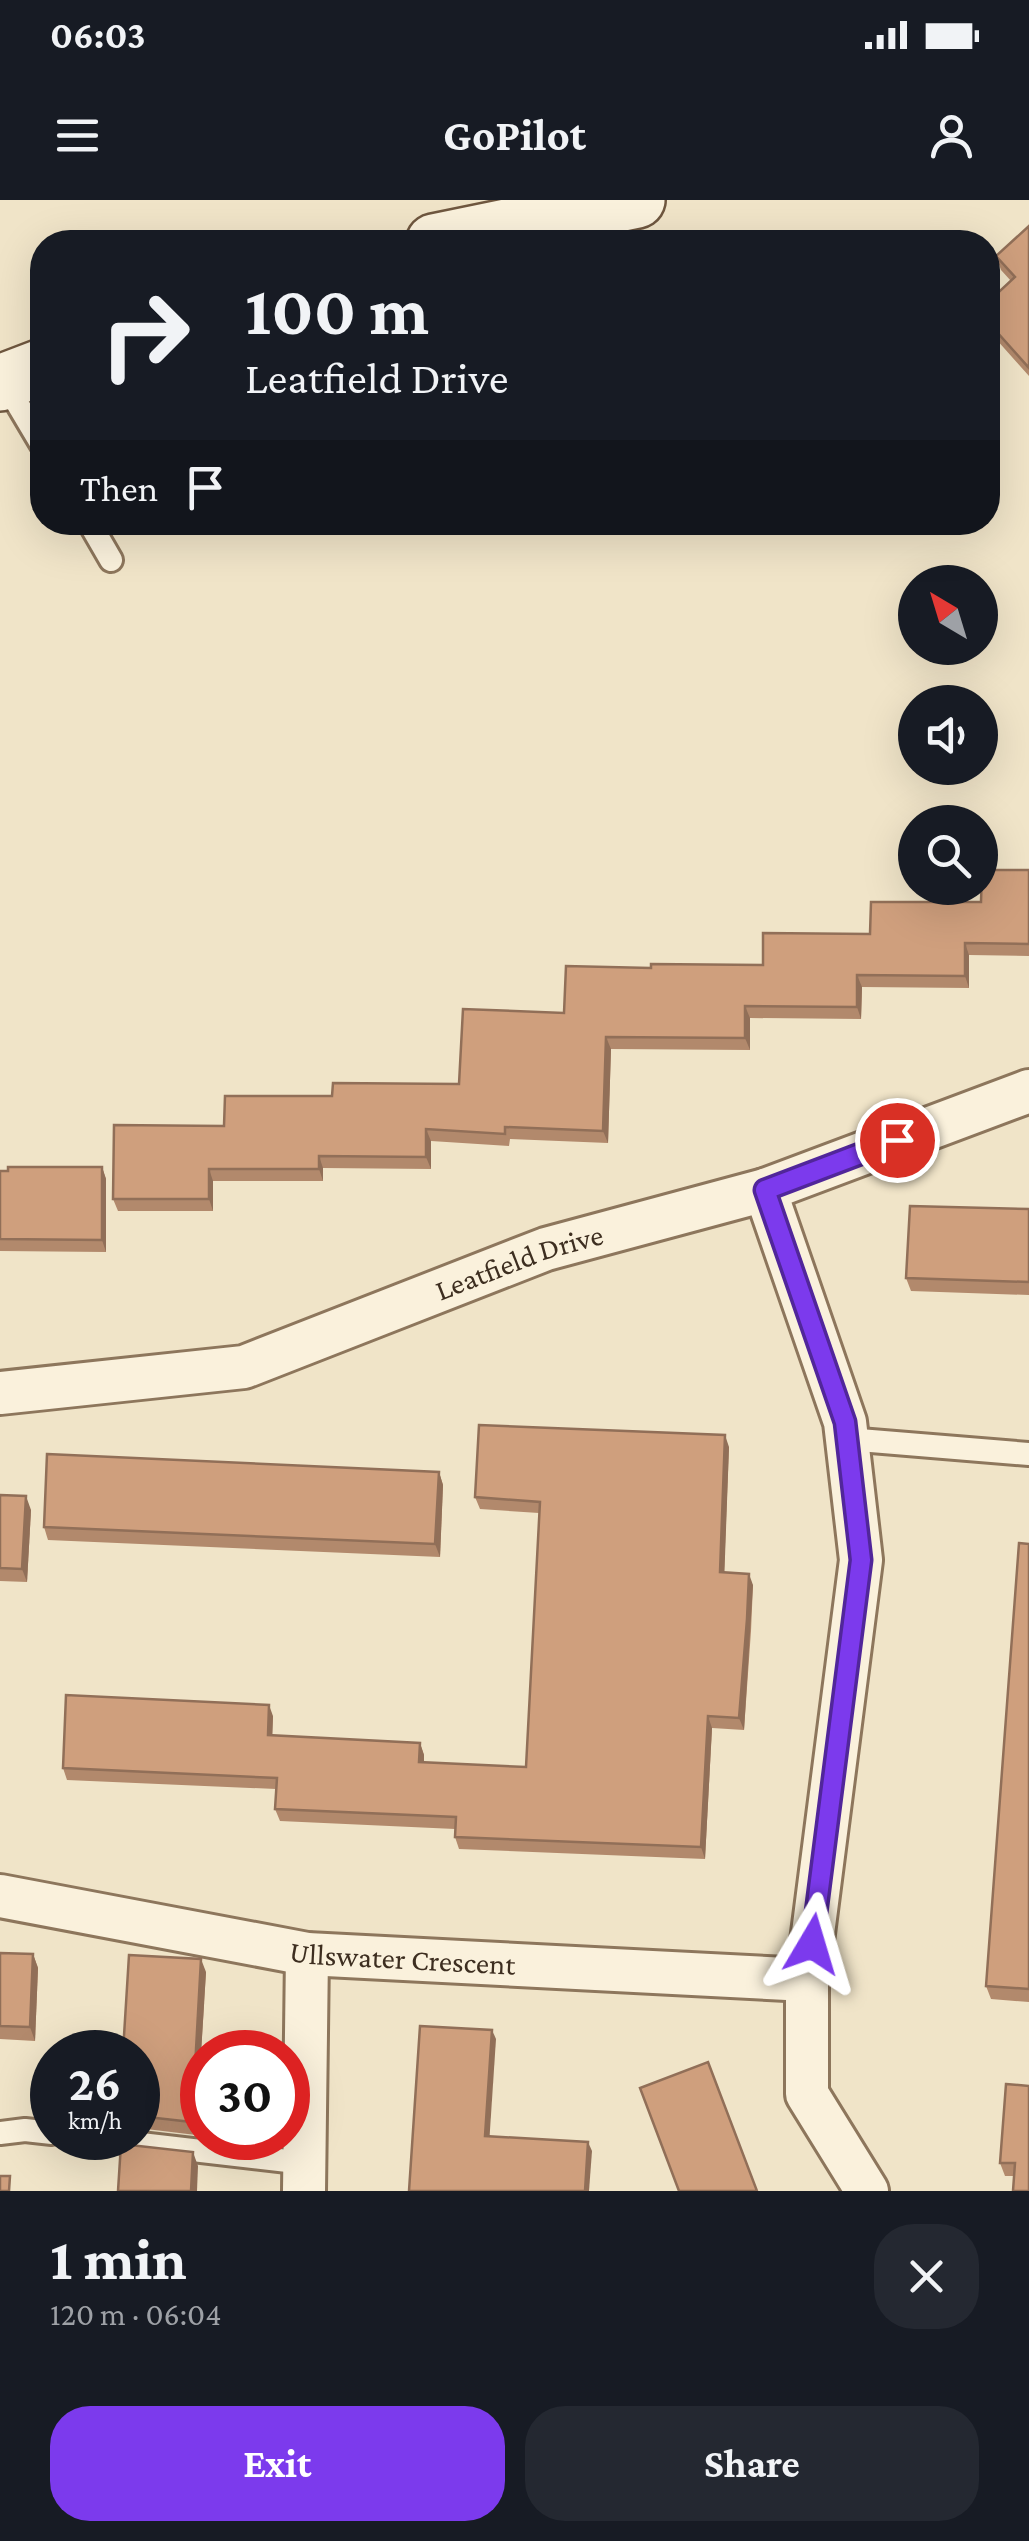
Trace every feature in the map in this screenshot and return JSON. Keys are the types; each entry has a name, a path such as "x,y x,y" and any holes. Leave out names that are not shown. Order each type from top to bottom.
{"street":[{"path":"492,230 636,200"},
{"name":"Leatfield Drive","path":"0,1393 244,1366 546,1249 765,1190 1029,1091"},
{"path":"765,1190 845,1422 861,1560 807,1980 807,2094 867,2191"},
{"name":"Ullswater Crescent","path":"0,1896 307,1954 807,1980"},
{"path":"304,2177 307,1954"}],"lane":[{"path":"16,377 30,414"},
{"path":"97,535 112,560"},
{"path":"847,1439 1029,1454"},
{"path":"0,2133 30,2131"},
{"path":"160,2151 304,2177"}],"building":[{"path":"1029,226 1029,368 1000,335 1000,291 1015,277 1000,260 1000,252"},
{"path":"998,870 1029,870 1029,944 965,943 965,976 857,975 857,1007 745,1006 745,1038 606,1037 603,1131 505,1127 505,1134 426,1129 426,1157 319,1156 319,1169 209,1169 209,1199 113,1199 114,1125 224,1126 225,1096 332,1096 333,1083 459,1084 463,1009 564,1013 566,966 763,965 763,933 870,934 871,902 998,905"},
{"path":"8,1167 102,1167 102,1240 0,1239 0,1171 8,1171"},
{"path":"910,1206 1029,1209 1029,1282 906,1278"},
{"path":"479,1425 725,1435 720,1572 749,1574 747,1619 739,1718 708,1716 701,1847 455,1837 456,1817 275,1809 277,1778 63,1768 66,1695 269,1705 268,1735 420,1743 419,1762 526,1767 540,1502 475,1497"},
{"path":"47,1454 439,1472 435,1544 44,1527"},
{"path":"0,1495 26,1496 22,1569 0,1568"},
{"path":"1019,1543 1029,1544 1029,1989 986,1986"},
{"path":"0,1953 33,1954 30,2027 0,2026"},
{"path":"129,1955 201,1959 197,2030 180,2030 180,2121 160,2118 160,2030 124,2030"},
{"path":"420,2026 492,2030 485,2136 588,2142 585,2191 409,2191"},
{"path":"708,2062 757,2191 679,2191 640,2088"},
{"path":"1006,2084 1029,2086 1029,2191 1013,2191 1015,2163 1000,2163"},
{"path":"160,2148 180,2151 180,2160 193,2160 191,2191 118,2191 120,2160 160,2160"},
{"path":"0,2176 10,2176 9,2191 0,2191"}],"route":[{"path":"812,1944 861,1560 845,1422 765,1190 897,1140"}]}
